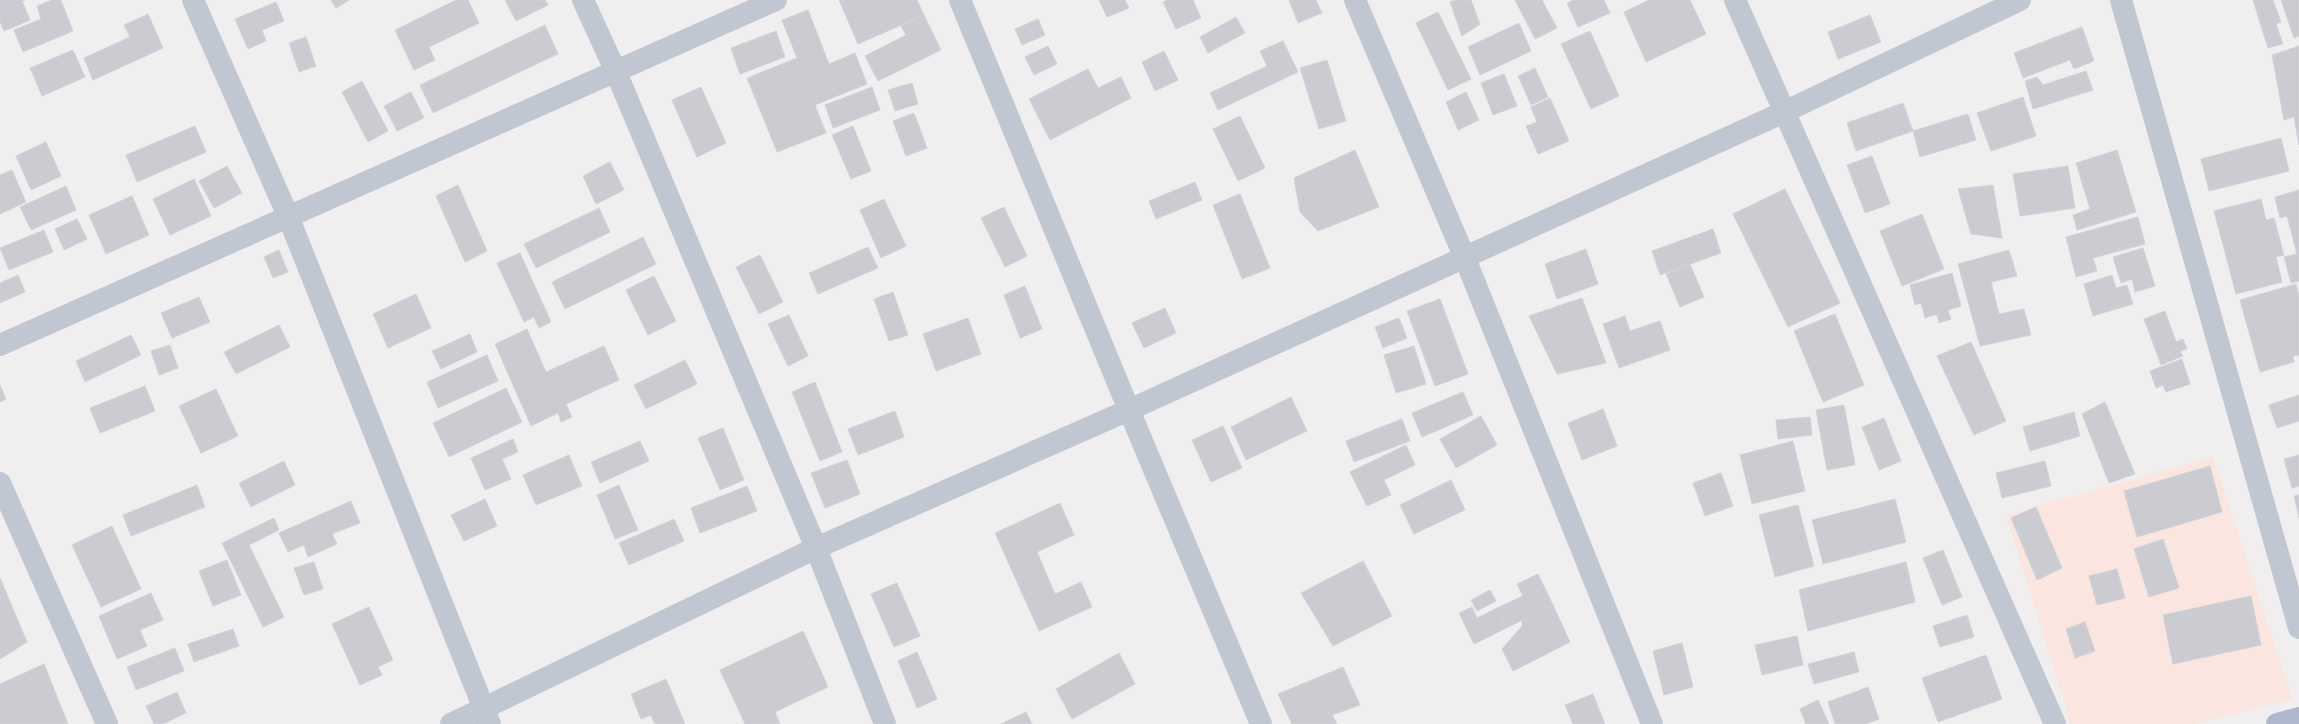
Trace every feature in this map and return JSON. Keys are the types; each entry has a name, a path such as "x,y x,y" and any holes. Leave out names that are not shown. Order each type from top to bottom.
{"main road":[{"path":"2277,724 2299,718"}],"street":[{"path":"193,0 288,216 486,717"},
{"path":"583,0 616,72 816,548 885,724"},
{"path":"0,345 776,0"},
{"path":"960,0 1128,410 1261,724"},
{"path":"1355,0 1464,256 1652,724"},
{"path":"1735,0 2055,724"},
{"path":"451,724 486,717 816,548 1128,410 1464,256 1784,112 2020,0"},
{"path":"2122,0 2299,628"},
{"path":"0,483 108,724"}],"shaded area":[{"path":"2213,457 2292,699 2192,724 2071,724 2006,515"}],"building":[{"path":"0,0 25,0 22,1 30,20 4,31 0,22"},
{"path":"52,0 61,0 73,31 23,52 14,30 41,19 37,6"},
{"path":"331,0 349,0 336,8"},
{"path":"456,0 468,0 479,23 429,47 435,60 414,70 395,30"},
{"path":"505,0 545,0 548,5 516,21"},
{"path":"839,0 917,0 924,15 858,44"},
{"path":"1099,0 1125,0 1129,8 1107,17"},
{"path":"1167,0 1193,0 1201,18 1176,29 1163,2"},
{"path":"1289,0 1316,0 1322,13 1298,23"},
{"path":"1456,0 1471,0 1480,24 1462,36 1450,2"},
{"path":"1515,0 1542,0 1557,28 1535,39"},
{"path":"1573,0 1604,0 1610,13 1578,27 1567,3"},
{"path":"1649,0 1690,0 1706,34 1646,62 1624,12"},
{"path":"2253,0 2273,0 2281,22 2276,24 2283,44 2268,48"},
{"path":"2281,0 2299,0 2299,36 2294,38"},
{"path":"276,2 284,21 262,30 266,41 248,49 235,19"},
{"path":"808,10 829,64 855,53 867,84 815,105 826,133 777,152 747,78 797,58 782,20"},
{"path":"1438,12 1471,79 1448,90 1416,23"},
{"path":"148,14 163,48 93,80 84,58 130,37 124,25"},
{"path":"924,15 941,50 878,81 865,56 906,35 901,26"},
{"path":"1870,15 1881,42 1838,59 1828,32"},
{"path":"1236,17 1245,33 1208,53 1200,37"},
{"path":"1038,19 1045,35 1022,45 1015,29"},
{"path":"1519,23 1531,51 1480,75 1468,47"},
{"path":"545,25 558,54 433,113 420,85"},
{"path":"2082,27 2094,61 2074,69 2070,60 2023,78 2014,53"},
{"path":"776,31 785,57 740,74 731,48"},
{"path":"1590,31 1619,96 1591,109 1561,44"},
{"path":"306,37 316,66 299,72 289,43"},
{"path":"1283,41 1298,72 1218,110 1210,93 1267,66 1260,51"},
{"path":"1048,46 1057,64 1034,75 1025,57"},
{"path":"2299,46 2299,145 2294,117 2284,120 2272,55"},
{"path":"73,50 85,77 42,96 30,68"},
{"path":"1164,51 1178,80 1155,91 1142,62"},
{"path":"1327,60 1346,121 1319,129 1300,68"},
{"path":"1535,68 1548,97 1531,105 1518,76"},
{"path":"1088,69 1098,88 1121,77 1131,98 1050,140 1029,99"},
{"path":"2086,71 2093,90 2033,109 2025,81 2037,77 2043,85"},
{"path":"1504,74 1517,106 1493,115 1481,83"},
{"path":"362,81 388,131 368,142 342,92"},
{"path":"912,83 918,104 895,111 888,90"},
{"path":"701,87 726,143 697,157 672,100"},
{"path":"872,87 880,110 833,128 825,105"},
{"path":"411,92 424,118 397,131 384,106"},
{"path":"1466,92 1479,120 1458,130 1446,102"},
{"path":"2023,97 2036,136 1991,151 1977,113"},
{"path":"1550,98 1569,141 1538,154 1526,126 1537,122 1531,107"},
{"path":"1903,103 1913,131 1856,151 1847,123"},
{"path":"914,113 927,148 906,156 893,121"},
{"path":"1968,114 1976,140 1920,157 1913,131"},
{"path":"1240,116 1265,168 1238,181 1213,129"},
{"path":"195,126 206,152 137,182 126,155"},
{"path":"853,126 871,171 851,179 832,135"},
{"path":"2281,138 2289,171 2209,191 2201,159"},
{"path":"46,142 61,176 31,190 16,156"},
{"path":"1355,150 1379,207 1318,231 1300,212 1294,178"},
{"path":"2117,150 2136,212 2077,230 2073,215 2090,209 2076,163"},
{"path":"1872,156 1890,204 1865,213 1847,165"},
{"path":"610,162 624,190 596,204 583,176"},
{"path":"227,166 242,193 214,208 199,181"},
{"path":"2068,166 2075,208 2020,216 2013,174"},
{"path":"12,170 26,202 0,214 0,175"},
{"path":"194,179 211,216 170,235 153,199"},
{"path":"1195,182 1202,200 1156,219 1149,201"},
{"path":"458,185 487,251 465,262 436,196"},
{"path":"1993,185 2002,238 1971,234 1958,189"},
{"path":"66,186 76,210 31,230 20,207"},
{"path":"1785,189 1840,303 1788,327 1733,214"},
{"path":"2299,190 2299,281 2291,283 2284,257 2297,254 2287,216 2280,218 2275,197"},
{"path":"1240,194 1270,268 1242,279 1213,205"},
{"path":"132,196 149,235 106,254 89,215"},
{"path":"884,199 906,246 881,258 860,210"},
{"path":"2261,199 2266,220 2274,218 2284,255 2276,257 2282,282 2236,294 2214,211"},
{"path":"1004,207 1027,256 1005,267 981,218"},
{"path":"599,208 610,232 536,268 524,244"},
{"path":"1922,214 1944,269 1902,286 1880,231"},
{"path":"2138,217 2145,244 2093,258 2097,271 2076,277 2066,237"},
{"path":"77,219 87,239 64,250 55,229"},
{"path":"1713,229 1721,253 1660,275 1652,251"},
{"path":"44,230 53,252 9,270 0,248"},
{"path":"643,237 656,264 565,309 552,282"},
{"path":"868,247 878,268 818,294 809,273"},
{"path":"2143,248 2155,286 2135,292 2132,279 2121,283 2113,257"},
{"path":"1586,249 1598,284 1557,299 1545,264"},
{"path":"279,250 288,272 273,278 264,257"},
{"path":"2009,250 2017,276 1991,282 1999,314 2024,309 2031,335 1980,346 1958,264"},
{"path":"520,253 551,322 539,328 534,317 524,322 497,263"},
{"path":"760,255 783,302 759,314 736,267"},
{"path":"1690,264 1704,297 1680,307 1666,274"},
{"path":"1952,273 1961,306 1948,310 1951,319 1939,323 1937,314 1925,318 1921,303 1915,305 1910,285"},
{"path":"18,275 25,292 0,303 0,283"},
{"path":"2112,275 2116,288 2127,285 2133,304 2093,316 2084,284"},
{"path":"654,276 676,321 648,335 626,290"},
{"path":"2296,284 2299,296 2299,355 2293,356 2294,362 2260,372 2240,300"},
{"path":"1025,286 1042,329 1020,338 1004,295"},
{"path":"893,292 908,335 889,341 874,299"},
{"path":"416,294 431,328 388,348 373,314"},
{"path":"199,297 210,322 172,338 161,313"},
{"path":"1582,298 1606,363 1557,374 1529,316"},
{"path":"1440,299 1468,374 1435,386 1407,311"},
{"path":"1165,308 1176,333 1144,348 1132,323"},
{"path":"2165,311 2176,342 2183,339 2187,349 2180,351 2183,356 2161,365 2144,319"},
{"path":"1835,314 1864,385 1823,402 1794,331"},
{"path":"789,315 808,356 788,366 768,324"},
{"path":"1625,316 1630,331 1660,321 1670,350 1619,368 1603,324"},
{"path":"968,318 981,354 936,371 923,334"},
{"path":"1399,318 1407,338 1383,348 1375,327"},
{"path":"279,325 290,347 236,374 224,352"},
{"path":"527,329 546,372 604,346 619,380 566,404 572,417 561,422 558,413 531,426 495,344"},
{"path":"470,334 477,352 441,369 432,351"},
{"path":"131,335 141,355 85,382 76,361"},
{"path":"1971,342 2006,421 1974,435 1937,356"},
{"path":"170,345 178,368 159,375 151,351"},
{"path":"1414,346 1426,384 1396,393 1384,355"},
{"path":"487,355 498,381 438,408 427,382"},
{"path":"2182,359 2190,384 2166,392 2163,385 2156,388 2150,371"},
{"path":"685,360 697,384 646,409 634,385"},
{"path":"815,382 842,452 820,461 792,392"},
{"path":"0,385 6,399 0,402"},
{"path":"145,386 155,411 100,433 90,408"},
{"path":"506,388 522,422 449,457 433,423"},
{"path":"216,389 238,436 201,453 179,406"},
{"path":"1463,392 1473,415 1422,437 1412,413"},
{"path":"2299,395 2299,421 2277,428 2269,405"},
{"path":"1291,397 1307,431 1246,460 1231,427"},
{"path":"2105,402 2135,474 2109,483 2082,414"},
{"path":"1844,405 1855,465 1827,470 1816,410"},
{"path":"1603,409 1617,446 1582,460 1568,423"},
{"path":"895,411 904,437 858,455 848,429"},
{"path":"2074,412 2080,436 2030,451 2023,427"},
{"path":"1481,416 1497,445 1456,468 1440,439"},
{"path":"1810,417 1812,435 1778,439 1776,420"},
{"path":"1884,418 1901,461 1879,470 1862,427"},
{"path":"1402,419 1410,441 1354,462 1346,441"},
{"path":"1223,426 1242,468 1211,482 1192,440"},
{"path":"723,428 744,480 720,490 698,438"},
{"path":"513,439 518,452 502,459 511,479 485,490 471,458"},
{"path":"640,441 649,461 600,483 591,462"},
{"path":"1793,441 1805,491 1752,504 1740,455"},
{"path":"1406,445 1415,465 1384,480 1391,495 1367,506 1350,472"},
{"path":"569,455 582,486 536,505 523,475"},
{"path":"2299,455 2299,486 2292,488 2284,459"},
{"path":"847,460 860,494 825,508 811,473"},
{"path":"284,461 295,485 251,507 239,483"},
{"path":"2045,461 2051,486 2002,498 1996,473"},
{"path":"2210,466 2222,512 2137,537 2124,491"},
{"path":"1721,473 1733,506 1705,516 1693,483"},
{"path":"1451,480 1465,510 1414,534 1400,505"},
{"path":"197,485 205,507 131,536 123,515"},
{"path":"619,485 638,530 615,539 597,495"},
{"path":"747,486 757,511 700,533 691,508"},
{"path":"2299,495 2299,518 2294,496"},
{"path":"485,499 497,526 464,541 451,515"},
{"path":"1895,499 1906,542 1823,564 1812,520"},
{"path":"351,501 360,523 332,534 337,544 308,557 304,545 288,552 279,533"},
{"path":"1060,503 1074,535 1037,552 1055,594 1081,582 1092,607 1039,631 995,533"},
{"path":"1798,505 1814,566 1775,577 1759,515"},
{"path":"2036,507 2062,568 2037,580 2011,518"},
{"path":"274,518 279,530 249,545 284,617 263,627 222,543"},
{"path":"674,519 684,541 629,565 619,543"},
{"path":"112,526 141,589 101,607 72,545"},
{"path":"2163,539 2179,588 2149,597 2134,549"},
{"path":"1943,550 1962,597 1942,605 1923,558"},
{"path":"227,560 241,595 213,606 199,571"},
{"path":"1363,561 1392,616 1333,646 1301,593"},
{"path":"314,562 323,589 304,595 294,568"},
{"path":"1906,562 1915,602 1808,631 1799,590"},
{"path":"2117,569 2125,598 2097,605 2089,576"},
{"path":"1538,574 1553,605 1506,628 1497,608 1523,596 1517,584"},
{"path":"0,578 27,642 0,659"},
{"path":"897,583 920,636 894,647 871,594"},
{"path":"1490,590 1496,601 1477,611 1471,600"},
{"path":"151,593 163,620 140,630 147,646 117,659 99,616"},
{"path":"2251,596 2261,645 2173,664 2163,615"},
{"path":"1553,605 1570,642 1513,671 1502,649 1522,626 1522,620"},
{"path":"369,607 393,660 378,667 382,675 360,685 332,624"},
{"path":"1472,607 1477,618 1497,608 1506,628 1474,644 1459,613"},
{"path":"1967,615 1974,637 1940,647 1933,626"},
{"path":"2085,622 2095,651 2075,658 2066,629"},
{"path":"233,629 239,646 194,662 188,644"},
{"path":"803,631 828,687 775,712 780,724 745,724 720,670"},
{"path":"1797,636 1803,665 1762,675 1755,645"},
{"path":"1682,643 1693,687 1664,695 1653,651"},
{"path":"175,648 184,671 136,690 127,667"},
{"path":"917,652 937,699 917,708 898,661"},
{"path":"1854,652 1859,672 1814,684 1808,664"},
{"path":"1119,653 1135,684 1072,719 1056,689"},
{"path":"1986,655 2002,699 1938,722 1922,678"},
{"path":"44,664 68,724 0,724 0,684"},
{"path":"1343,667 1360,705 1332,715 1337,724 1292,724 1278,694"},
{"path":"666,679 685,724 655,724 651,715 641,719 631,694"},
{"path":"1868,687 1879,719 1866,724 1835,724 1828,702"},
{"path":"177,692 186,713 163,724 154,724 146,706"},
{"path":"1593,694 1605,724 1573,724 1565,705"},
{"path":"1818,700 1829,724 1806,724 1800,709"},
{"path":"1026,712 1032,724 1001,724"}]}
